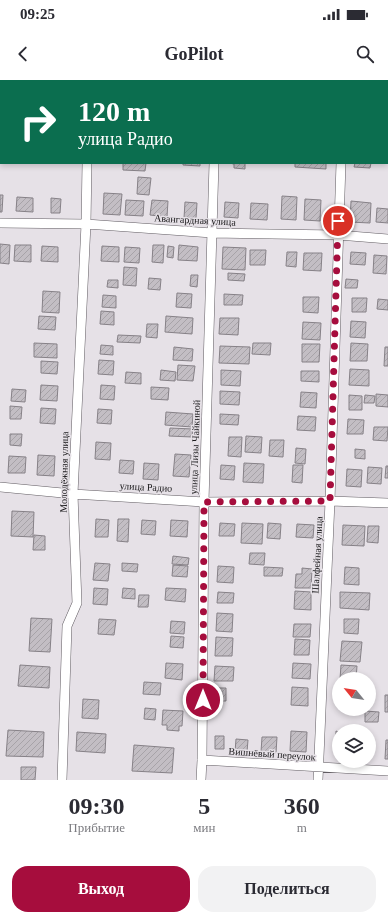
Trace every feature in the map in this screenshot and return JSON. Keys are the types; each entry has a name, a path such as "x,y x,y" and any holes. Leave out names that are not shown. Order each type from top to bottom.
{"street":[{"name":"Молодёжная улица","path":"62,780 67,626 77,603 73,494 86,224 87,164"},
{"name":"улица Лизы Чайкиной","path":"201,780 204,502 214,164"},
{"name":"Шалфейная улица","path":"318,780 330,501 341,164"},
{"name":"Авангардная улица","path":"0,223 86,224 212,233 338,236 388,239"},
{"name":"улица Радио","path":"0,487 73,494 204,502 330,501 388,504"},
{"name":"Вишнёвый переулок","path":"202,760 388,771"}],"building":[{"path":"123,164 146,164 145,171 123,170"},
{"path":"200,164 200,166 183,165"},
{"path":"234,164 245,164 245,169 234,168"},
{"path":"295,164 326,164 326,169 295,167"},
{"path":"355,164 371,164 370,168 354,167"},
{"path":"138,177 151,178 149,195 137,194"},
{"path":"104,193 122,194 120,215 103,214"},
{"path":"0,195 3,195 2,212 0,212"},
{"path":"282,196 297,197 296,220 281,219"},
{"path":"17,197 33,198 33,212 16,211"},
{"path":"51,198 61,199 60,213 51,213"},
{"path":"305,199 321,200 320,221 304,220"},
{"path":"126,200 144,201 143,216 125,215"},
{"path":"152,200 168,201 167,217 150,215"},
{"path":"351,201 371,203 370,223 350,222"},
{"path":"185,202 197,203 196,218 184,218"},
{"path":"225,202 239,203 238,218 224,217"},
{"path":"251,203 268,204 267,220 250,219"},
{"path":"377,208 388,209 388,223 376,222"},
{"path":"0,244 10,245 9,264 0,263"},
{"path":"15,245 31,245 31,262 14,261"},
{"path":"153,245 164,245 163,263 152,262"},
{"path":"179,245 198,247 197,261 178,260"},
{"path":"42,246 58,247 58,262 41,261"},
{"path":"102,246 119,247 119,262 101,261"},
{"path":"168,246 174,247 173,258 167,257"},
{"path":"125,247 140,248 139,263 124,262"},
{"path":"223,247 246,248 245,270 222,269"},
{"path":"250,250 266,250 265,265 250,265"},
{"path":"287,252 297,252 296,267 286,266"},
{"path":"351,252 366,253 365,265 350,264"},
{"path":"304,253 322,253 321,271 303,270"},
{"path":"374,255 387,256 386,274 373,273"},
{"path":"124,267 137,268 136,286 123,285"},
{"path":"228,273 245,274 244,281 228,280"},
{"path":"191,275 198,275 197,287 190,286"},
{"path":"149,278 161,279 160,290 148,289"},
{"path":"346,279 358,280 357,288 345,288"},
{"path":"108,280 118,280 118,288 107,287"},
{"path":"43,291 60,292 59,313 42,312"},
{"path":"177,293 192,294 191,308 176,307"},
{"path":"224,294 243,295 242,305 224,305"},
{"path":"103,295 116,296 116,308 102,307"},
{"path":"303,297 319,297 318,313 303,312"},
{"path":"352,298 367,298 366,312 352,312"},
{"path":"378,299 388,300 388,310 377,309"},
{"path":"101,311 114,312 114,325 100,324"},
{"path":"39,316 56,317 55,330 38,329"},
{"path":"166,316 193,318 192,334 165,332"},
{"path":"220,318 239,318 238,335 219,334"},
{"path":"351,321 366,322 365,338 350,337"},
{"path":"303,322 321,323 320,340 302,339"},
{"path":"147,324 158,324 157,338 146,337"},
{"path":"118,335 141,336 140,343 117,342"},
{"path":"34,343 57,344 57,358 34,357"},
{"path":"253,343 271,343 270,355 252,354"},
{"path":"351,343 368,344 367,361 350,361"},
{"path":"302,344 320,344 319,362 302,362"},
{"path":"101,345 113,346 113,355 100,354"},
{"path":"220,346 250,347 249,364 219,363"},
{"path":"174,347 193,349 192,361 173,360"},
{"path":"385,347 388,347 388,366 384,366"},
{"path":"99,360 114,361 113,375 98,374"},
{"path":"41,361 58,362 57,374 41,373"},
{"path":"178,365 195,366 193,381 177,380"},
{"path":"350,369 369,370 369,386 349,385"},
{"path":"161,370 176,372 175,381 160,380"},
{"path":"221,370 241,371 240,386 221,385"},
{"path":"301,371 319,371 319,382 301,381"},
{"path":"126,372 141,373 141,384 125,383"},
{"path":"41,385 58,386 57,401 40,400"},
{"path":"101,385 115,386 114,400 100,399"},
{"path":"151,387 169,388 168,400 151,399"},
{"path":"12,389 26,390 25,402 11,401"},
{"path":"220,391 240,392 239,405 220,404"},
{"path":"301,392 317,393 316,408 300,407"},
{"path":"376,394 388,395 388,407 376,406"},
{"path":"349,395 362,396 362,410 349,410"},
{"path":"365,395 375,396 374,403 364,403"},
{"path":"10,406 22,407 21,419 10,419"},
{"path":"41,408 56,409 55,424 40,423"},
{"path":"98,409 112,410 111,424 97,423"},
{"path":"166,412 193,414 192,427 165,425"},
{"path":"220,414 239,415 238,425 220,424"},
{"path":"298,416 316,417 315,431 297,430"},
{"path":"348,419 364,420 363,434 347,434"},
{"path":"374,427 388,427 387,441 373,440"},
{"path":"170,428 193,429 192,437 169,436"},
{"path":"10,434 22,434 21,446 10,445"},
{"path":"246,436 262,437 261,453 245,452"},
{"path":"229,437 242,437 241,457 228,456"},
{"path":"270,440 284,440 283,457 269,456"},
{"path":"96,442 111,443 110,460 95,459"},
{"path":"296,448 306,449 305,464 295,463"},
{"path":"355,449 365,450 365,459 355,458"},
{"path":"175,454 191,455 189,477 173,476"},
{"path":"38,455 55,456 54,476 37,475"},
{"path":"9,456 26,457 25,473 8,473"},
{"path":"120,460 134,461 133,474 119,473"},
{"path":"144,463 159,464 158,480 143,479"},
{"path":"244,463 264,464 263,483 243,482"},
{"path":"221,465 235,466 234,480 220,479"},
{"path":"293,465 303,465 302,483 292,482"},
{"path":"386,466 388,466 388,478 385,478"},
{"path":"368,467 382,468 381,484 367,483"},
{"path":"347,469 362,470 361,487 346,486"},
{"path":"12,511 34,512 33,537 11,536"},
{"path":"96,519 109,520 108,537 95,537"},
{"path":"118,519 129,519 128,542 117,541"},
{"path":"142,520 156,521 155,535 141,534"},
{"path":"171,520 188,521 187,537 170,536"},
{"path":"220,523 235,524 234,536 219,536"},
{"path":"242,523 263,524 262,544 241,543"},
{"path":"268,523 281,524 280,539 267,538"},
{"path":"297,524 314,525 313,538 296,537"},
{"path":"343,525 365,526 364,546 342,545"},
{"path":"368,526 379,526 378,543 367,542"},
{"path":"34,535 45,536 45,550 33,550"},
{"path":"250,553 265,553 264,565 249,564"},
{"path":"173,556 189,558 188,565 172,564"},
{"path":"95,563 110,564 108,581 93,580"},
{"path":"122,563 138,564 137,572 122,571"},
{"path":"173,565 188,566 187,577 172,576"},
{"path":"218,566 234,567 233,583 217,582"},
{"path":"264,567 283,568 282,576 264,576"},
{"path":"345,567 359,568 359,585 344,584"},
{"path":"302,568 312,569 311,588 295,588 296,574 302,574"},
{"path":"94,588 108,589 107,605 93,604"},
{"path":"123,588 135,589 135,599 122,598"},
{"path":"166,588 186,589 185,602 165,600"},
{"path":"295,591 311,592 311,610 294,609"},
{"path":"218,592 234,593 233,603 217,603"},
{"path":"340,592 370,593 369,610 340,608"},
{"path":"139,595 149,595 148,607 138,607"},
{"path":"217,613 233,614 232,632 216,631"},
{"path":"31,618 52,619 50,652 29,651"},
{"path":"99,619 116,620 114,635 98,634"},
{"path":"344,619 359,619 358,634 344,633"},
{"path":"171,621 185,622 184,634 170,633"},
{"path":"294,624 311,624 310,637 293,637"},
{"path":"171,636 184,637 183,648 170,647"},
{"path":"216,637 233,638 232,656 215,656"},
{"path":"295,639 310,640 309,655 294,655"},
{"path":"342,641 362,642 360,662 340,661"},
{"path":"166,663 183,664 182,680 165,678"},
{"path":"293,663 311,664 310,679 292,678"},
{"path":"20,665 50,667 49,688 18,686"},
{"path":"341,665 357,666 357,672 340,672"},
{"path":"215,666 234,667 233,681 214,681"},
{"path":"144,682 161,683 160,695 143,694"},
{"path":"292,687 308,688 308,706 291,705"},
{"path":"216,688 226,688 226,701 215,701"},
{"path":"385,695 388,695 388,712 385,712"},
{"path":"83,699 99,700 98,719 82,718"},
{"path":"145,708 156,709 155,720 144,719"},
{"path":"163,710 183,711 182,726 179,726 179,731 167,730 167,725 162,725"},
{"path":"376,712 379,712 378,722 365,722 365,716 376,716"},
{"path":"8,730 44,732 43,757 6,756"},
{"path":"291,731 307,732 306,752 290,751"},
{"path":"77,732 106,734 105,753 76,751"},
{"path":"215,736 224,736 224,749 215,749"},
{"path":"262,737 277,737 276,753 261,752"},
{"path":"236,739 248,740 247,752 235,752"},
{"path":"386,740 388,740 388,759 385,759"},
{"path":"134,745 174,748 172,773 132,771"},
{"path":"21,767 36,767 35,780 21,780"}],"route":[{"path":"203,700 204,502 330,501 338,221"}]}
